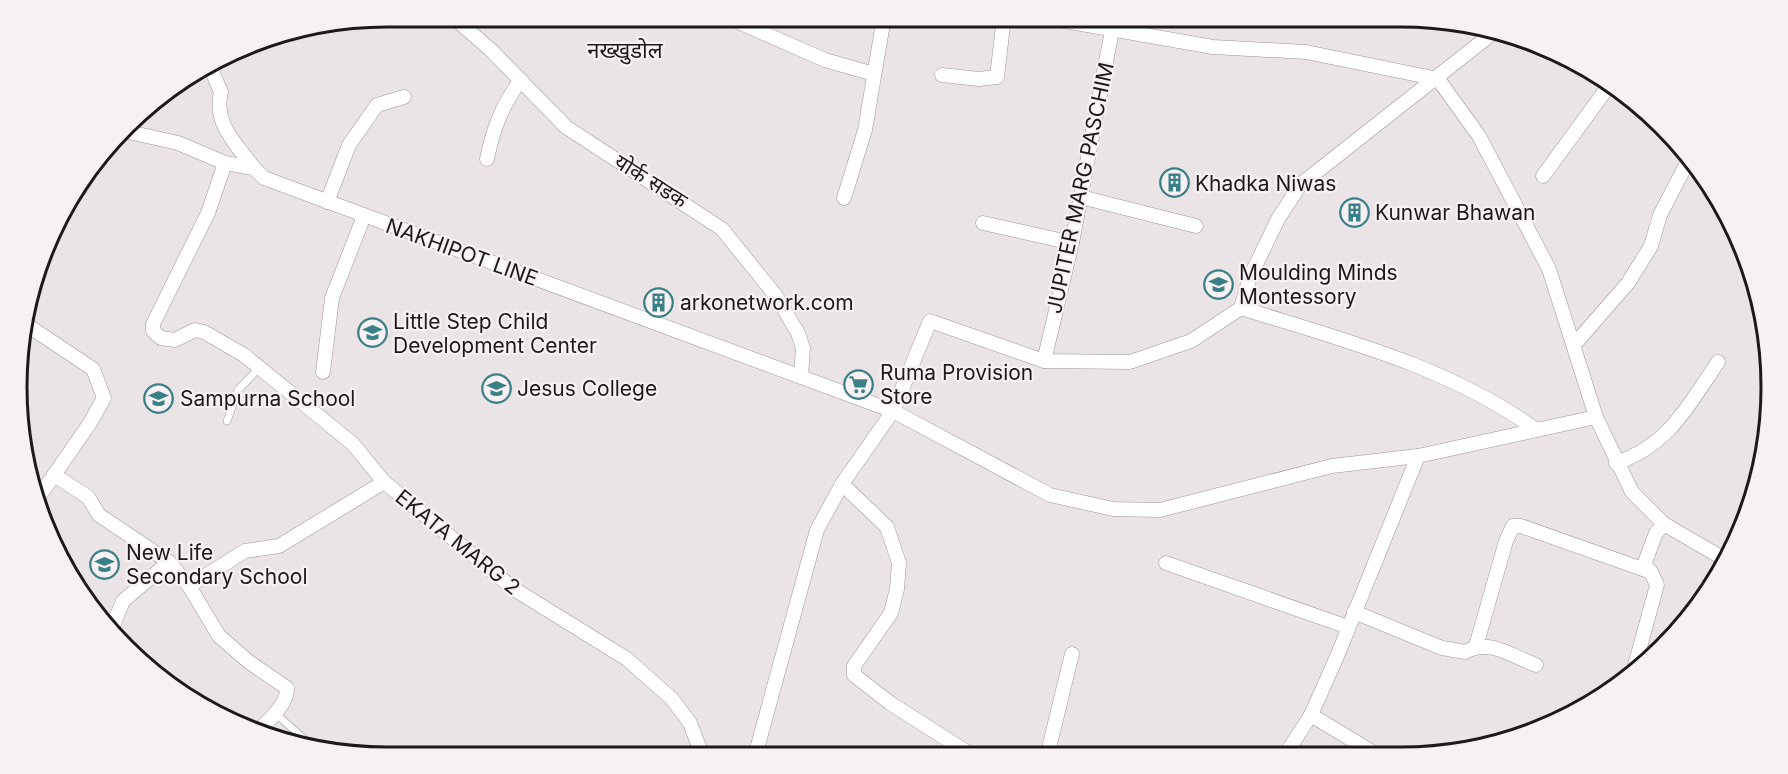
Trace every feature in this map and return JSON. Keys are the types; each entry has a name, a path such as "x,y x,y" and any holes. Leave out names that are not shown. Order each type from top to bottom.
{"street":[{"name":"योर्क सडक","path":"465,27 521,80 566,127 722,229 776,296 798,333 803,348 801,377"},
{"path":"752,27 825,60 874,74"},
{"path":"843,198 865,130 882,27"},
{"path":"942,75 979,79 997,77 1003,27"},
{"path":"1097,27 1213,47 1306,52 1437,79 1479,136 1549,269 1596,417 1616,463 1632,492 1664,524 1719,556"},
{"name":"JUPITER MARG PASCHIM","path":"1044,361 1072,243 1114,27"},
{"path":"757,747 817,530 842,484 893,411 927,323 933,321 1044,361 1130,362 1191,341 1241,308 1250,277 1278,219 1300,186 1487,38"},
{"path":"212,72 221,92 218,105 222,125 254,168"},
{"path":"487,159 493,128 508,98 521,80"},
{"path":"1544,176 1605,91"},
{"path":"327,202 349,145 377,105 404,97"},
{"name":"NAKHIPOT LINE","path":"131,133 178,144 225,163 254,168 264,178 327,202 893,411 1050,495 1113,509 1160,510 1332,466 1418,456 1596,417"},
{"path":"225,163 208,213 153,324 153,331 161,338 175,340 195,330 204,332 244,355 353,444 384,482"},
{"path":"1574,345 1628,283 1646,255 1660,215 1685,166"},
{"path":"1081,196 1196,226"},
{"path":"323,372 332,298 364,216"},
{"path":"982,223 1072,243"},
{"path":"1241,308 1391,354 1475,391 1535,429"},
{"path":"32,328 93,369 104,398 90,423 43,492"},
{"path":"1616,463 1637,456 1657,444 1676,424 1718,362"},
{"path":"1290,747 1311,715 1338,654 1418,456"},
{"path":"54,475 88,497 99,515 169,562 189,586 219,636 249,662 287,688 287,694 275,713 263,725"},
{"name":"EKATA MARG 2","path":"189,586 246,551 279,546 384,482 514,589 627,658 672,699 690,723 699,747"},
{"path":"842,484 887,527 899,563 897,589 891,613 854,666 854,675 890,703 959,747"},
{"path":"1637,659 1657,585 1652,572 1644,565 1656,533 1664,524"},
{"path":"1476,646 1506,542 1513,526 1521,526 1652,572"},
{"path":"114,622 123,601 169,562"},
{"path":"1166,563 1348,627"},
{"path":"1354,612 1442,648 1466,652 1476,646 1494,646 1513,657 1536,664"},
{"path":"1049,747 1072,654"},
{"path":"1311,715 1365,747"}],"lane":[{"path":"227,421 238,390 259,368"},
{"path":"275,713 302,737"}],"place":[{"name":"Khadka Niwas","path":"1174,183"},
{"name":"Kunwar Bhawan","path":"1354,212"},
{"name":"Moulding Minds Montessory","path":"1218,284"},
{"name":"arkonetwork.com","path":"659,302"},
{"name":"Little Step Child Development Center","path":"372,333"},
{"name":"Ruma Provision Store","path":"859,384"},
{"name":"Jesus College","path":"496,388"},
{"name":"Sampurna School","path":"159,398"},
{"name":"New Life Secondary School","path":"105,564"}],"district":[{"name":"नख्खुडोल","path":"625,50"}]}
